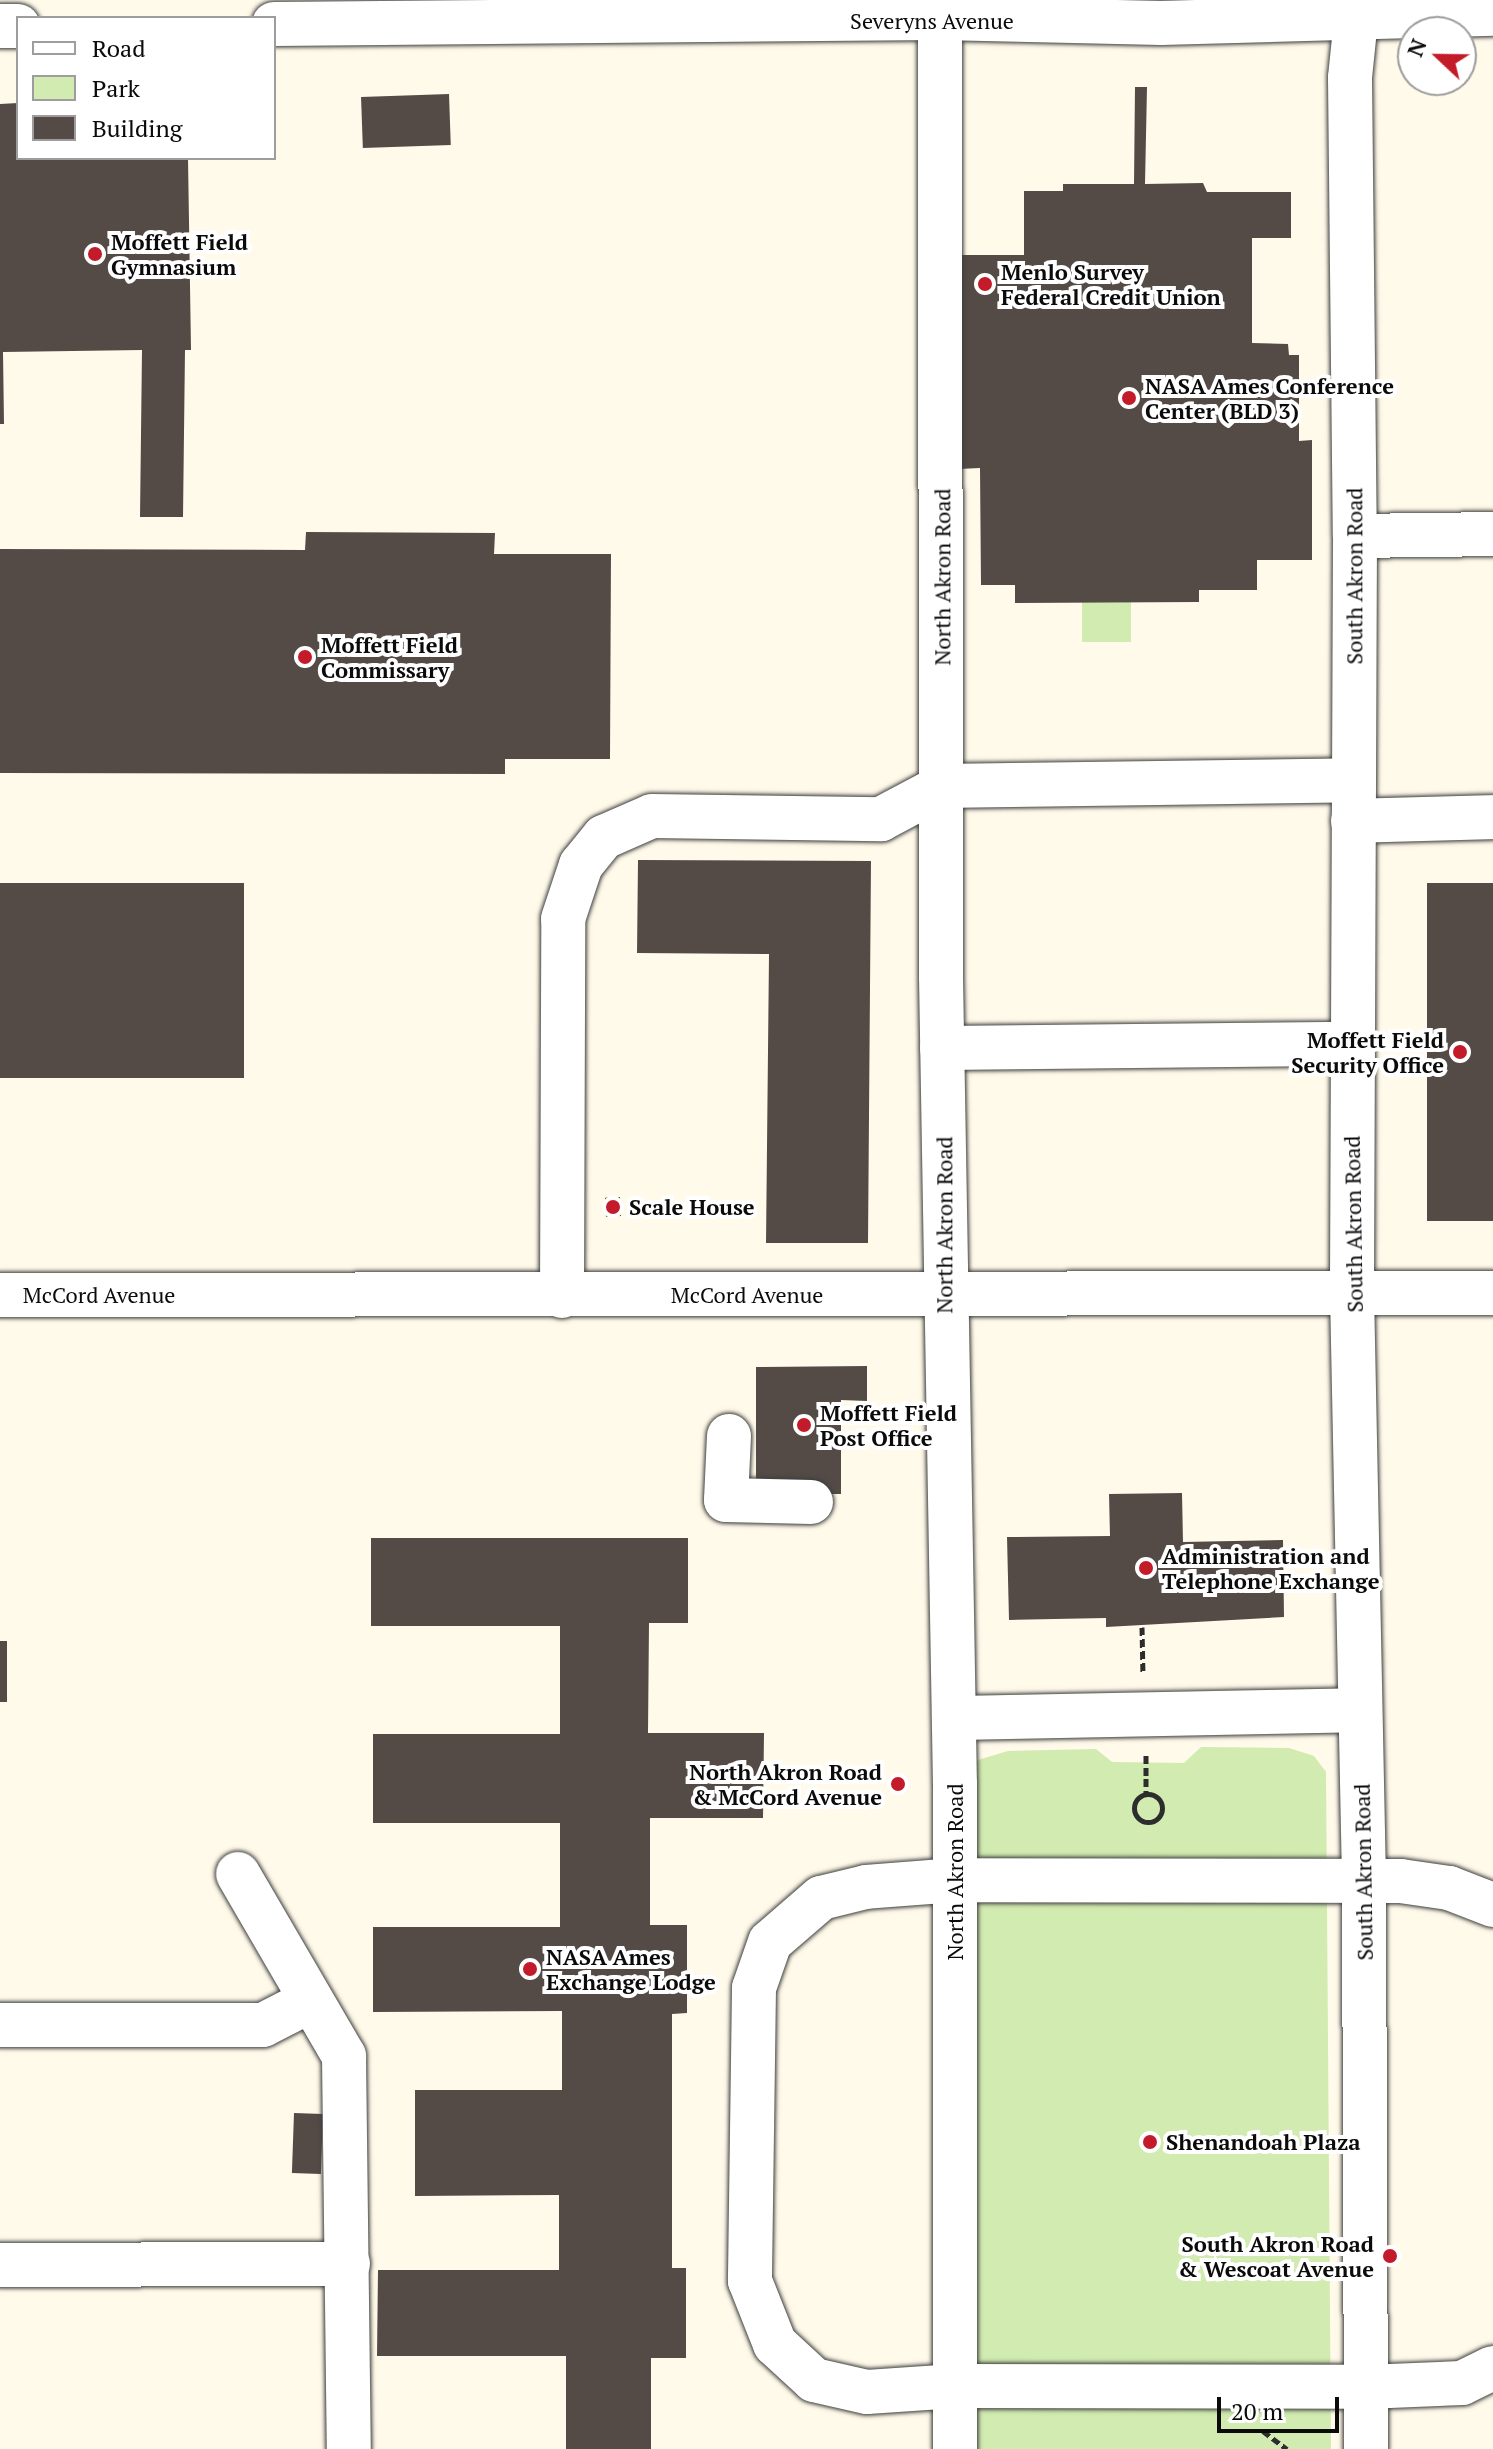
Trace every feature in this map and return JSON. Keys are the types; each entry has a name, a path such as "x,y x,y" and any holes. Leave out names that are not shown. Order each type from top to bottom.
{"street":[{"name":"Severyns Avenue","path":"276,24 940,9 1161,23 1358,8 1493,14"},
{"name":"South Akron Road","path":"1358,8 1350,78 1355,536 1352,1293 1364,1882 1366,2449"},
{"name":"North Akron Road","path":"940,9 942,1048 956,1880 955,2449"},
{"path":"1355,536 1493,534"},
{"path":"562,1296 563,919 581,865 604,837 652,816 881,819 943,786 1354,800 1493,817"},
{"path":"942,1048 1352,1044"},
{"name":"McCord Avenue","path":"0,1295 1493,1293"},
{"path":"729,1436 726,1500 811,1502"},
{"path":"954,1718 1360,1710"},
{"path":"238,1874 308,2002 344,2056 349,2449"},
{"path":"1493,1905 1449,1888 1364,1882 956,1880 866,1887 821,1898 770,1942 754,1988 750,2281 775,2344 814,2380 867,2392 956,2386 1365,2387 1462,2383 1493,2368"},
{"path":"0,2025 263,2025 308,2002"},
{"path":"0,2265 348,2264"}],"path":[{"path":"1146,1794 1159,1798 1162,1807 1149,1823 1136,1816 1134,1807 1146,1794"}],"green space":[{"path":"1082,602 1131,602 1131,642 1082,642"},
{"name":"Shenandoah Plaza","path":"1201,1747 1289,1748 1314,1756 1326,1772 1331,2449 971,2449 967,1780 978,1760 1008,1751 1096,1749 1112,1762 1184,1763"}],"building":[{"name":"NASA Ames Conference Center (BLD 3)","path":"1135,87 1147,87 1145,184 1203,183 1207,192 1291,192 1291,238 1252,238 1252,343 1288,344 1289,355 1299,355 1299,441 1312,440 1312,560 1257,560 1257,590 1199,590 1199,602 1015,603 1015,585 981,585 980,468 959,469 958,255 1024,255 1024,191 1063,191 1063,184 1134,184"},
{"path":"449,94 451,145 363,148 361,97"},
{"name":"Moffett Field Gymnasium","path":"16,103 16,160 188,160 191,350 185,350 183,517 140,517 142,350 3,352 4,424 0,424 0,104"},
{"name":"Moffett Field Commissary","path":"306,532 495,533 494,554 611,554 610,759 505,759 505,774 0,773 0,549 305,550"},
{"path":"638,860 871,861 868,1243 766,1243 769,954 637,953"},
{"path":"0,883 244,883 244,1078 0,1078"},
{"name":"Moffett Field Security Office","path":"1427,883 1493,883 1493,1221 1427,1221"},
{"name":"Scale House","path":"620,1197 621,1216 606,1217 605,1198"},
{"path":"867,1366 867,1401 841,1400 841,1494 784,1494 756,1482 756,1367"},
{"name":"Administration and Telephone Exchange","path":"1182,1493 1183,1542 1283,1540 1284,1617 1106,1627 1106,1618 1009,1620 1007,1537 1110,1536 1109,1494"},
{"name":"NASA Ames Exchange Lodge","path":"371,1538 688,1538 688,1623 649,1623 648,1733 764,1733 763,1818 650,1818 650,1925 687,1925 687,2013 672,2014 672,2268 686,2268 686,2358 651,2358 651,2449 566,2449 566,2356 377,2356 378,2270 559,2270 559,2195 415,2196 415,2090 562,2090 562,2011 373,2012 373,1927 560,1927 560,1823 373,1823 373,1734 560,1734 560,1626 371,1626"},
{"path":"0,1641 7,1641 7,1702 0,1702"},
{"path":"294,2113 323,2114 321,2174 292,2173"}],"place":[{"name":"Moffett Field Gymnasium","path":"95,254"},
{"name":"Menlo Survey Federal Credit Union","path":"985,284"},
{"name":"NASA Ames Conference Center (BLD 3)","path":"1129,398"},
{"name":"Moffett Field Commissary","path":"305,657"},
{"name":"Moffett Field Security Office","path":"1460,1052"},
{"name":"Scale House","path":"613,1207"},
{"name":"Moffett Field Post Office","path":"804,1425"},
{"name":"Administration and Telephone Exchange","path":"1146,1568"},
{"name":"North Akron Road & McCord Avenue","path":"898,1784"},
{"name":"NASA Ames Exchange Lodge","path":"530,1969"},
{"name":"Shenandoah Plaza","path":"1150,2142"},
{"name":"South Akron Road & Wescoat Avenue","path":"1390,2256"}]}
